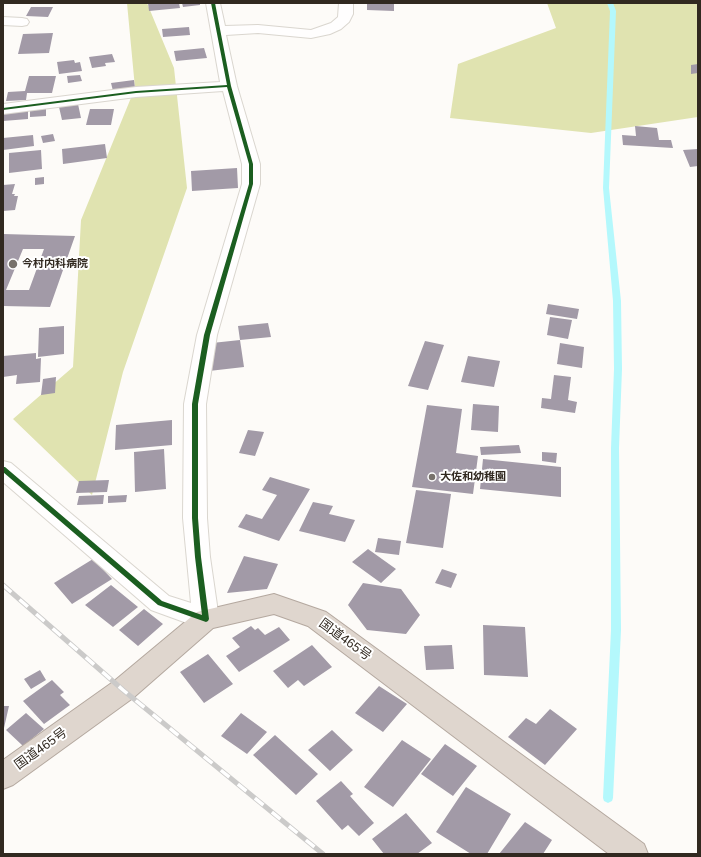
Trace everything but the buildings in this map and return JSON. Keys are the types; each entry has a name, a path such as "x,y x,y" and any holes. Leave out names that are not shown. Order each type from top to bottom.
{"highway":[{"name":"国道465号","path":"3,776 123,690 206,619 274,604 317,619 633,854"}],"street":[{"path":"3,470 160,603 206,619 198,557 195,518 195,404 207,334 251,184 251,164 229,86 213,3"},
{"path":"218,31 258,29 311,34 325,31 344,20 346,14 346,3"},
{"path":"3,21 22,22"},
{"path":"3,109 136,92 229,86"}],"green space":[{"path":"127,3 147,3 174,68 187,188 123,372 92,495 13,419 73,367 81,220 135,88"},
{"path":"547,3 698,3 698,117 591,133 450,118 458,64 556,28"}],"waterway":[{"path":"608,798 616,630 615,448 618,369 617,301 606,188 613,11 610,3"}],"railway":[{"path":"3,585 123,690 323,854"}],"cycle path":[{"path":"3,469 160,603 206,619 198,557 195,518 195,404 207,335 251,184 251,164 229,86 213,3"},
{"path":"3,109 136,92 229,86"}],"place":[{"name":"今村内科病院","path":"13,264"},
{"name":"大佐和幼稚園","path":"432,477"}]}
